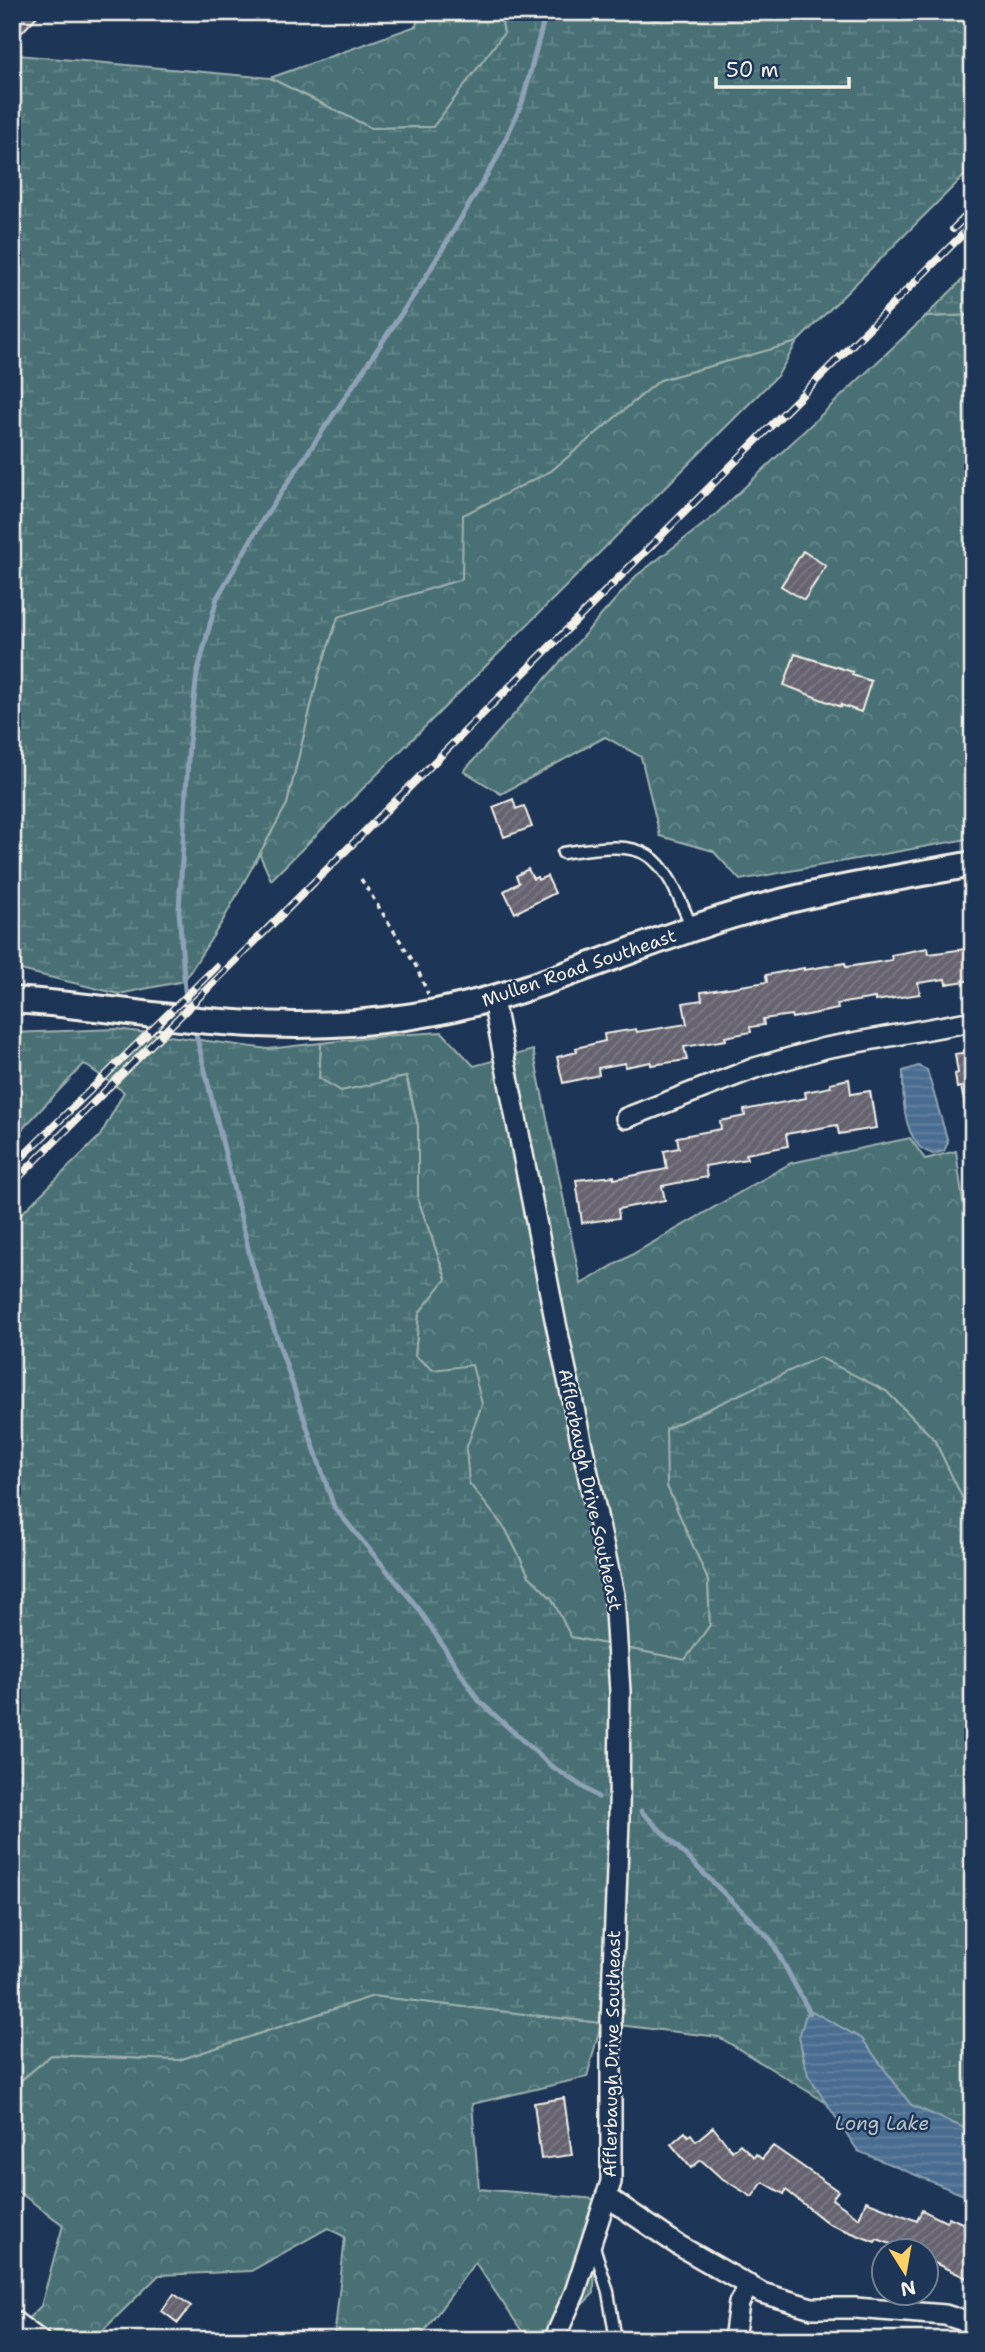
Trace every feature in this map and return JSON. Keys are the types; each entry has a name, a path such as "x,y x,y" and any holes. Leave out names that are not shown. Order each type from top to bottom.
{"street":[{"name":"Mullen Road Southeast","path":"12,1000 253,1023 331,1024 435,1013 493,1000 563,978 692,929 807,895 973,864"},
{"name":"Afflerbaugh Drive Southeast","path":"493,1000 555,1319 614,1595 620,1692 611,2021 611,2182 575,2292 554,2340"},
{"path":"626,1118 755,1068 825,1048 973,1021"},
{"path":"606,2196 678,2245 762,2292 811,2308 855,2308 945,2315 973,2324"},
{"path":"734,2340 739,2303 749,2285"},
{"path":"12,2320 39,2340"}],"lane":[{"path":"563,853 620,847 650,855 676,888 692,929"},
{"path":"592,2239 608,2292 616,2340"}],"path":[{"path":"362,879 416,967 435,1013"}],"green space":[{"path":"419,12 500,12 504,33 433,127 371,128 270,78 416,26"},
{"path":"500,12 973,12 973,167 797,342 660,380 551,471 463,515 462,579 338,617 318,677 287,804 222,922 184,981 119,994 12,968 12,64 18,55 270,78 371,128 433,127 504,33"},
{"path":"973,269 973,315 925,317"},
{"path":"973,315 973,838 740,880 713,851 660,836 641,757 605,737 501,794 464,771 636,576 713,517 925,317"},
{"path":"797,342 778,375 271,880 259,853 287,804 318,677 338,616 462,579 462,515 551,471 660,380"},
{"path":"117,1029 268,1049 321,1043 319,1078 341,1091 406,1077 418,1126 418,1199 446,1279 419,1313 415,1356 433,1370 472,1365 482,1404 466,1449 469,1483 506,1530 529,1576 552,1599 571,1637 685,1660 710,1625 708,1580 667,1486 666,1429 819,1357 886,1391 934,1439 973,1520 973,2132 911,2105 862,2039 808,2009 803,2024 801,2049 808,2071 830,2105 719,2037 373,1996 179,2060 51,2055 12,2088 12,1223 100,1136 124,1092 84,1064 12,1140 12,1033"},
{"path":"442,1032 474,1066 533,1050 581,1284 791,1163 910,1138 925,1159 956,1151 963,1202 973,1209 973,1520 934,1439 886,1391 667,1486 708,1580 710,1625 685,1660 570,1637 552,1599 529,1576 506,1530 469,1483 465,1449 482,1404 415,1356 419,1313 446,1278 418,1199 418,1126 407,1077 341,1091 319,1078 321,1043"},
{"path":"373,1996 601,2023 587,2077 472,2104 479,2189 596,2199 594,2293 546,2340 528,2340 475,2262 418,2340 334,2340 345,2237 328,2228 251,2271 159,2275 93,2340 12,2340 12,2334 41,2306 63,2225 12,2187 12,2088 51,2055 179,2060"}],"water":[{"path":"918,1066 927,1070 948,1142 944,1151 933,1154 919,1146 906,1120 903,1071"},
{"name":"Long Lake","path":"808,2009 862,2039 911,2105 973,2132 973,2199 858,2151 808,2075 799,2037"}],"building":[{"path":"12,12 41,12 12,43"},
{"path":"803,551 826,566 804,600 781,586"},
{"path":"795,654 853,672 852,675 871,681 861,712 784,685"},
{"path":"513,799 516,809 524,806 532,827 504,837 493,807"},
{"path":"528,869 533,879 547,876 555,893 515,913 504,891 519,883 516,876"},
{"path":"928,948 929,954 973,948 973,980 946,984 945,979 918,983 920,994 837,1004 838,1009 792,1018 791,1015 763,1019 764,1025 750,1027 751,1032 725,1037 726,1040 684,1047 687,1060 625,1067 625,1063 598,1068 599,1075 563,1083 557,1057 577,1052 576,1048 605,1041 604,1034 687,1024 683,1003 702,1000 701,992 767,982 766,975 804,968 845,963 846,967 892,960 891,955"},
{"path":"973,1051 973,1111 966,1111 961,1087 957,1088 955,1054"},
{"path":"849,1079 851,1094 870,1091 876,1128 839,1134 837,1125 786,1134 788,1146 746,1154 747,1159 705,1166 707,1177 662,1186 665,1200 618,1209 619,1218 582,1223 576,1180 614,1176 614,1179 667,1169 664,1151 679,1148 677,1137 721,1129 720,1121 745,1116 744,1110 806,1098 805,1092 831,1087 830,1083"},
{"path":"564,2098 572,2155 541,2159 534,2103"},
{"path":"713,2127 732,2151 740,2144 754,2157 756,2154 762,2159 773,2146 838,2191 832,2199 859,2218 866,2201 917,2221 922,2210 946,2222 949,2217 973,2228 973,2281 940,2266 940,2236 870,2236 870,2240 829,2224 786,2190 784,2194 763,2182 752,2197 720,2177 701,2160 691,2168 671,2144 685,2132 688,2136 691,2134 696,2141"},
{"path":"174,2294 191,2306 178,2323 162,2311"}],"waterway":[{"path":"191,1013 185,990 179,910 189,742 197,674 217,598 262,521 424,280 497,158 522,103 546,12"},
{"path":"194,1026 252,1264 334,1507 419,1609 479,1701 550,1765 598,1797"},
{"path":"641,1811 771,1940 810,2013"}],"railway":[{"path":"953,229 973,209"},
{"path":"12,1184 973,224"},
{"path":"12,1167 216,967"}]}
